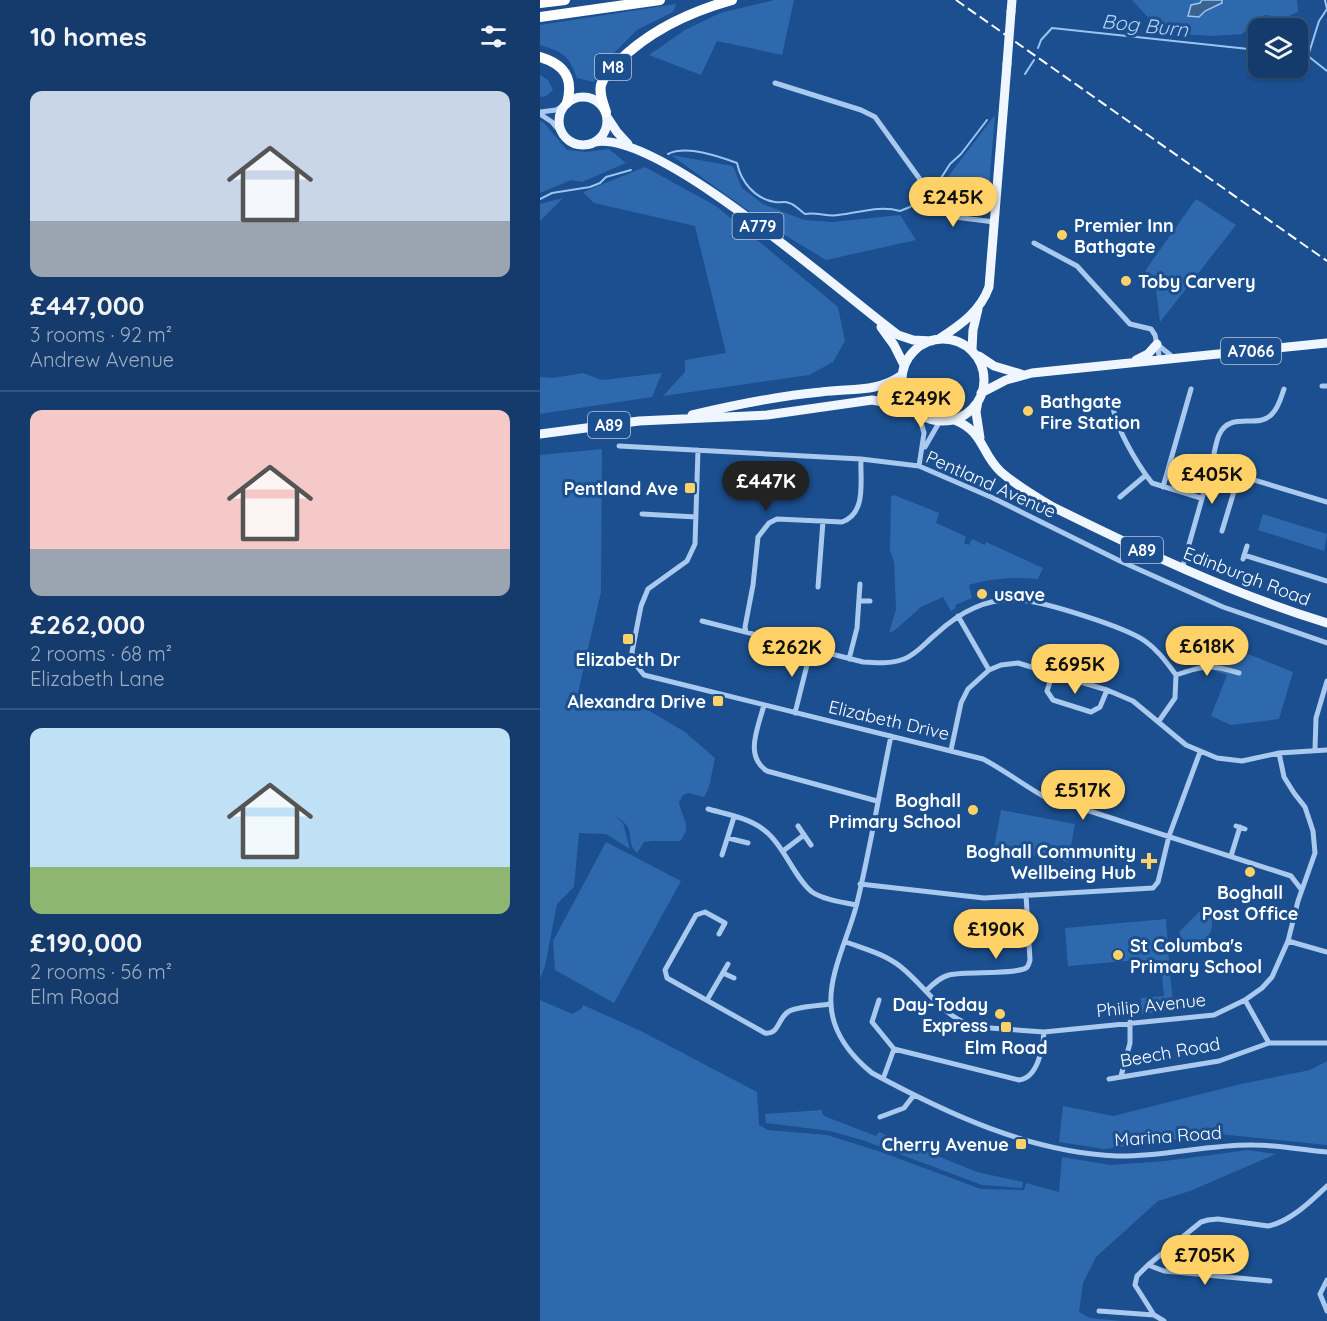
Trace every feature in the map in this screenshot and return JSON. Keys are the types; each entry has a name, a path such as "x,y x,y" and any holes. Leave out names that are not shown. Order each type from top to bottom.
{"highway":[{"path":"540,3 565,0"},
{"path":"540,17 660,0"},
{"name":"M8","path":"606,115 602,99 602,84 608,72 625,56 651,34 687,15 732,0"},
{"name":"M8","path":"540,57 559,65 566,74 570,85 566,104"}],"main road":[{"path":"935,340 978,309 985,300 989,287 1012,0"},
{"name":"A779","path":"566,104 573,99 589,97 602,106 621,137 633,147 710,191 898,335 913,340 935,340"},
{"path":"565,137 559,124 559,118 566,104"},
{"path":"595,142 606,129 606,115"},
{"name":"A779","path":"565,137 579,145 612,141 633,147"},
{"path":"975,352 973,330 978,309"},
{"name":"A779","path":"873,317 894,345 903,370"},
{"path":"935,340 948,338 958,340 975,352"},
{"name":"A89","path":"678,418 731,405 821,392 875,388 889,384 903,370 915,352 935,340"},
{"name":"A7066","path":"980,396 1006,380 1024,374 1327,343"},
{"path":"1131,363 1148,354 1157,344"},
{"name":"A89","path":"540,434 639,421 767,415 872,400 895,404 917,412 930,420 952,419 971,408 980,396 984,375 975,352"},
{"name":"A7066","path":"975,352 994,366 1007,372 1024,374"},
{"path":"903,370 902,389 906,400 917,412"},
{"name":"Edinburgh Road","path":"980,396 976,412 980,440"},
{"name":"Edinburgh Road","path":"952,419 967,424 999,471 1051,506 1182,569 1266,603 1327,623"}],"street":[{"path":"775,83 861,110 875,117 929,192 948,213 956,217 995,222"},
{"path":"540,113 556,110 566,104"},
{"path":"540,113 552,122 565,137"},
{"path":"1034,243 1077,266 1130,324 1151,329 1155,335 1160,360"},
{"path":"1157,344 1175,359"},
{"path":"1162,487 1191,389"},
{"path":"1182,569 1219,434 1226,425 1236,420 1259,420 1271,417 1284,389"},
{"path":"1181,396 1188,398"},
{"path":"1112,400 1109,409 1152,483 1202,498"},
{"path":"917,412 924,433 919,466"},
{"path":"922,451 940,421"},
{"name":"Pentland Avenue","path":"619,446 861,459 919,466 993,498 1120,561 1223,607 1327,644"},
{"name":"Elizabeth Drive","path":"698,450 695,544 687,561 648,589 641,606 632,652 635,664 644,675 656,680 983,759 1001,768 1042,796 1291,876 1301,889"},
{"path":"746,632 759,537 769,523 777,519 842,522 849,519 856,513 859,506 861,459"},
{"path":"1211,467 1327,502"},
{"path":"1120,497 1146,475"},
{"path":"1221,531 1239,475"},
{"path":"642,514 696,517"},
{"path":"649,522 650,514"},
{"path":"818,587 823,521"},
{"path":"1247,546 1244,557 1327,580"},
{"path":"849,659 857,628 860,584"},
{"path":"702,621 849,659 878,664 903,659 916,652 958,616 975,607 1001,601 1020,600 1041,604 1128,632 1144,640 1156,650 1176,675 1175,698 1159,721"},
{"path":"859,601 870,601"},
{"path":"958,616 989,670"},
{"path":"795,713 811,649"},
{"path":"951,750 961,703 968,689 975,680 989,670 1001,665 1018,663 1107,690 1133,701 1172,734 1200,752 1217,758 1242,761 1279,753 1327,750"},
{"path":"1176,675 1205,666 1219,667 1239,673"},
{"path":"1053,673 1047,691 1053,700 1091,712 1100,707 1107,690"},
{"path":"1315,749 1316,718 1327,681"},
{"path":"764,705 753,750 760,767 767,771 878,801"},
{"name":"Marina Road","path":"891,736 856,905 846,942 832,977 831,1004 839,1034 847,1048 866,1069 959,1118 1061,1149 1118,1156 1254,1145 1327,1152"},
{"path":"860,884 984,898 1153,888 1158,882 1169,836 1200,752"},
{"name":"Philip Avenue","path":"846,942 886,957 901,966 948,1014 966,1024 987,1029 1044,1032 1214,1015 1245,1000 1262,988 1272,977 1288,941 1301,889 1315,853 1313,831 1305,807 1284,777 1279,753"},
{"path":"1088,811 1098,780"},
{"path":"708,809 762,828 783,851 807,888 813,893 856,905"},
{"path":"723,855 734,817"},
{"path":"798,826 812,844"},
{"path":"1231,856 1240,827"},
{"path":"783,851 804,835"},
{"path":"728,838 748,843"},
{"path":"926,991 948,975 1012,970 1029,965 1026,895"},
{"path":"719,934 725,923 705,912 696,915 665,969 667,978 770,1034 790,1010 831,1004"},
{"path":"1288,941 1327,952"},
{"path":"707,1000 728,964"},
{"path":"723,973 734,978"},
{"path":"879,999 872,1022 894,1049 1019,1080 1030,1076 1042,1048 1044,1032"},
{"path":"1245,1000 1269,1043"},
{"path":"1121,1076 1130,1043 1130,1022"},
{"name":"Beech Road","path":"1109,1079 1219,1061 1269,1043 1327,1043"},
{"path":"883,1079 894,1049"},
{"path":"880,1117 904,1108 914,1095"},
{"path":"1164,1321 1154,1315 1135,1285 1137,1275 1148,1265 1201,1222 1218,1219 1268,1226 1277,1224 1290,1217 1327,1186"},
{"path":"1148,1265 1164,1271 1270,1281"},
{"path":"1327,1280 1320,1294 1327,1311"},
{"path":"1099,1311 1154,1315"}],"shaded area":[{"path":"774,0 794,0 782,55 717,41 701,75 649,55 685,30 720,13"},
{"path":"1132,0 1297,0 1298,12 1285,18 1265,15 1261,18 1248,18 1248,29 1242,34 1210,36 1167,33 1153,23"},
{"path":"1202,0 1222,0 1222,3 1205,11 1199,17 1188,16 1191,5 1200,3"},
{"path":"676,4 673,12 637,30 609,58 594,82 577,78 568,59 540,45 540,25"},
{"path":"540,75 548,80 553,90 546,96 540,97"},
{"path":"995,115 987,209 937,191"},
{"path":"540,121 567,150 586,152 609,149 626,163 582,182 571,180 540,193"},
{"path":"671,155 733,166 742,188 763,204 804,220 832,222 900,215 916,240 826,260 768,225"},
{"path":"645,167 716,206 838,307 845,341 833,362 809,375 663,396 685,372 685,360 726,353 695,226 594,203 583,192"},
{"path":"563,198 540,221 540,204"},
{"path":"1196,199 1236,225 1160,322 1155,281 1145,271"},
{"path":"583,373 602,380 662,373 652,397 540,414 540,377 553,378"},
{"path":"602,449 601,592 574,710 607,701 648,710 685,732 715,758 709,787 704,797 688,793 683,795 679,802 686,822 686,831 680,841 644,842 637,853 631,843 627,826 614,815 623,823 630,849 606,834 579,833 574,887 557,904 545,966 540,979 540,455"},
{"path":"894,495 939,513 936,523 965,536 964,543 969,545 972,539 985,545 986,542 1043,568 1038,579 1004,579 969,585 972,598 955,605 956,608 951,611 943,597 921,607 889,633 896,609 894,562 890,551 891,497"},
{"path":"1263,514 1327,534 1324,551 1258,530"},
{"path":"1205,645 1226,645 1293,672 1279,719 1231,725 1211,716 1227,675 1210,669 1197,672"},
{"path":"1001,810 1075,824 1068,862 994,848"},
{"path":"606,842 681,881 614,1003 555,970 553,941"},
{"path":"1202,909 1211,915 1210,934 1196,943 1182,941 1179,932"},
{"path":"1166,919 1169,961 1137,963 1137,960 1068,966 1065,928"},
{"path":"1161,964 1169,964 1174,1010 1142,1014 1141,998 1164,996"},
{"path":"540,1000 572,1014 581,1009 583,1005 641,1031 757,1092 759,1125 768,1130 827,1135 981,1189 1024,1190 1026,1183 1059,1192 1062,1157 1111,1165 1165,1161 1248,1150 1276,1154 1190,1191 1158,1201 1096,1257 1083,1283 1079,1312 1090,1318 1122,1321 540,1321"},
{"path":"1327,1061 1327,1145 1219,1134 1104,1149 1059,1142 1063,1106 1113,1116 1241,1084 1310,1070"},
{"path":"822,1110 824,1116 876,1136 879,1132 977,1172 1023,1182 1022,1188 982,1185 862,1140 830,1131 766,1123 765,1114"}],"waterway":[{"path":"1308,56 1319,21 1327,9 1325,0"},
{"name":"Bog Burn","path":"1038,48 1041,40 1052,28 1248,49"},
{"name":"Bog Burn","path":"1308,56 1327,71"},
{"path":"1025,74 1034,60"},
{"path":"668,154 693,151 737,163 742,177 755,193 768,200 791,204 805,214 834,215 884,209 900,211 910,207 934,189 950,164 961,154 987,120"},
{"path":"540,199 552,193 590,187 600,183 606,177 631,170"}],"railway":[{"path":"956,0 1327,261"}],"place":[{"name":"Premier Inn Bathgate","path":"1062,235"},
{"name":"Toby Carvery","path":"1126,281"},
{"name":"Bathgate Fire Station","path":"1028,411"},
{"name":"Pentland Ave","path":"690,488"},
{"name":"usave","path":"982,594"},
{"name":"Elizabeth Dr","path":"628,639"},
{"name":"Alexandra Drive","path":"718,701"},
{"name":"Boghall Primary School","path":"973,810"},
{"name":"Boghall Community Wellbeing Hub","path":"1149,861"},
{"name":"Boghall Post Office","path":"1250,872"},
{"name":"St Columba's Primary School","path":"1118,955"},
{"name":"Day-Today Express","path":"1000,1014"},
{"name":"Elm Road","path":"1006,1027"},
{"name":"Cherry Avenue","path":"1021,1144"}]}
